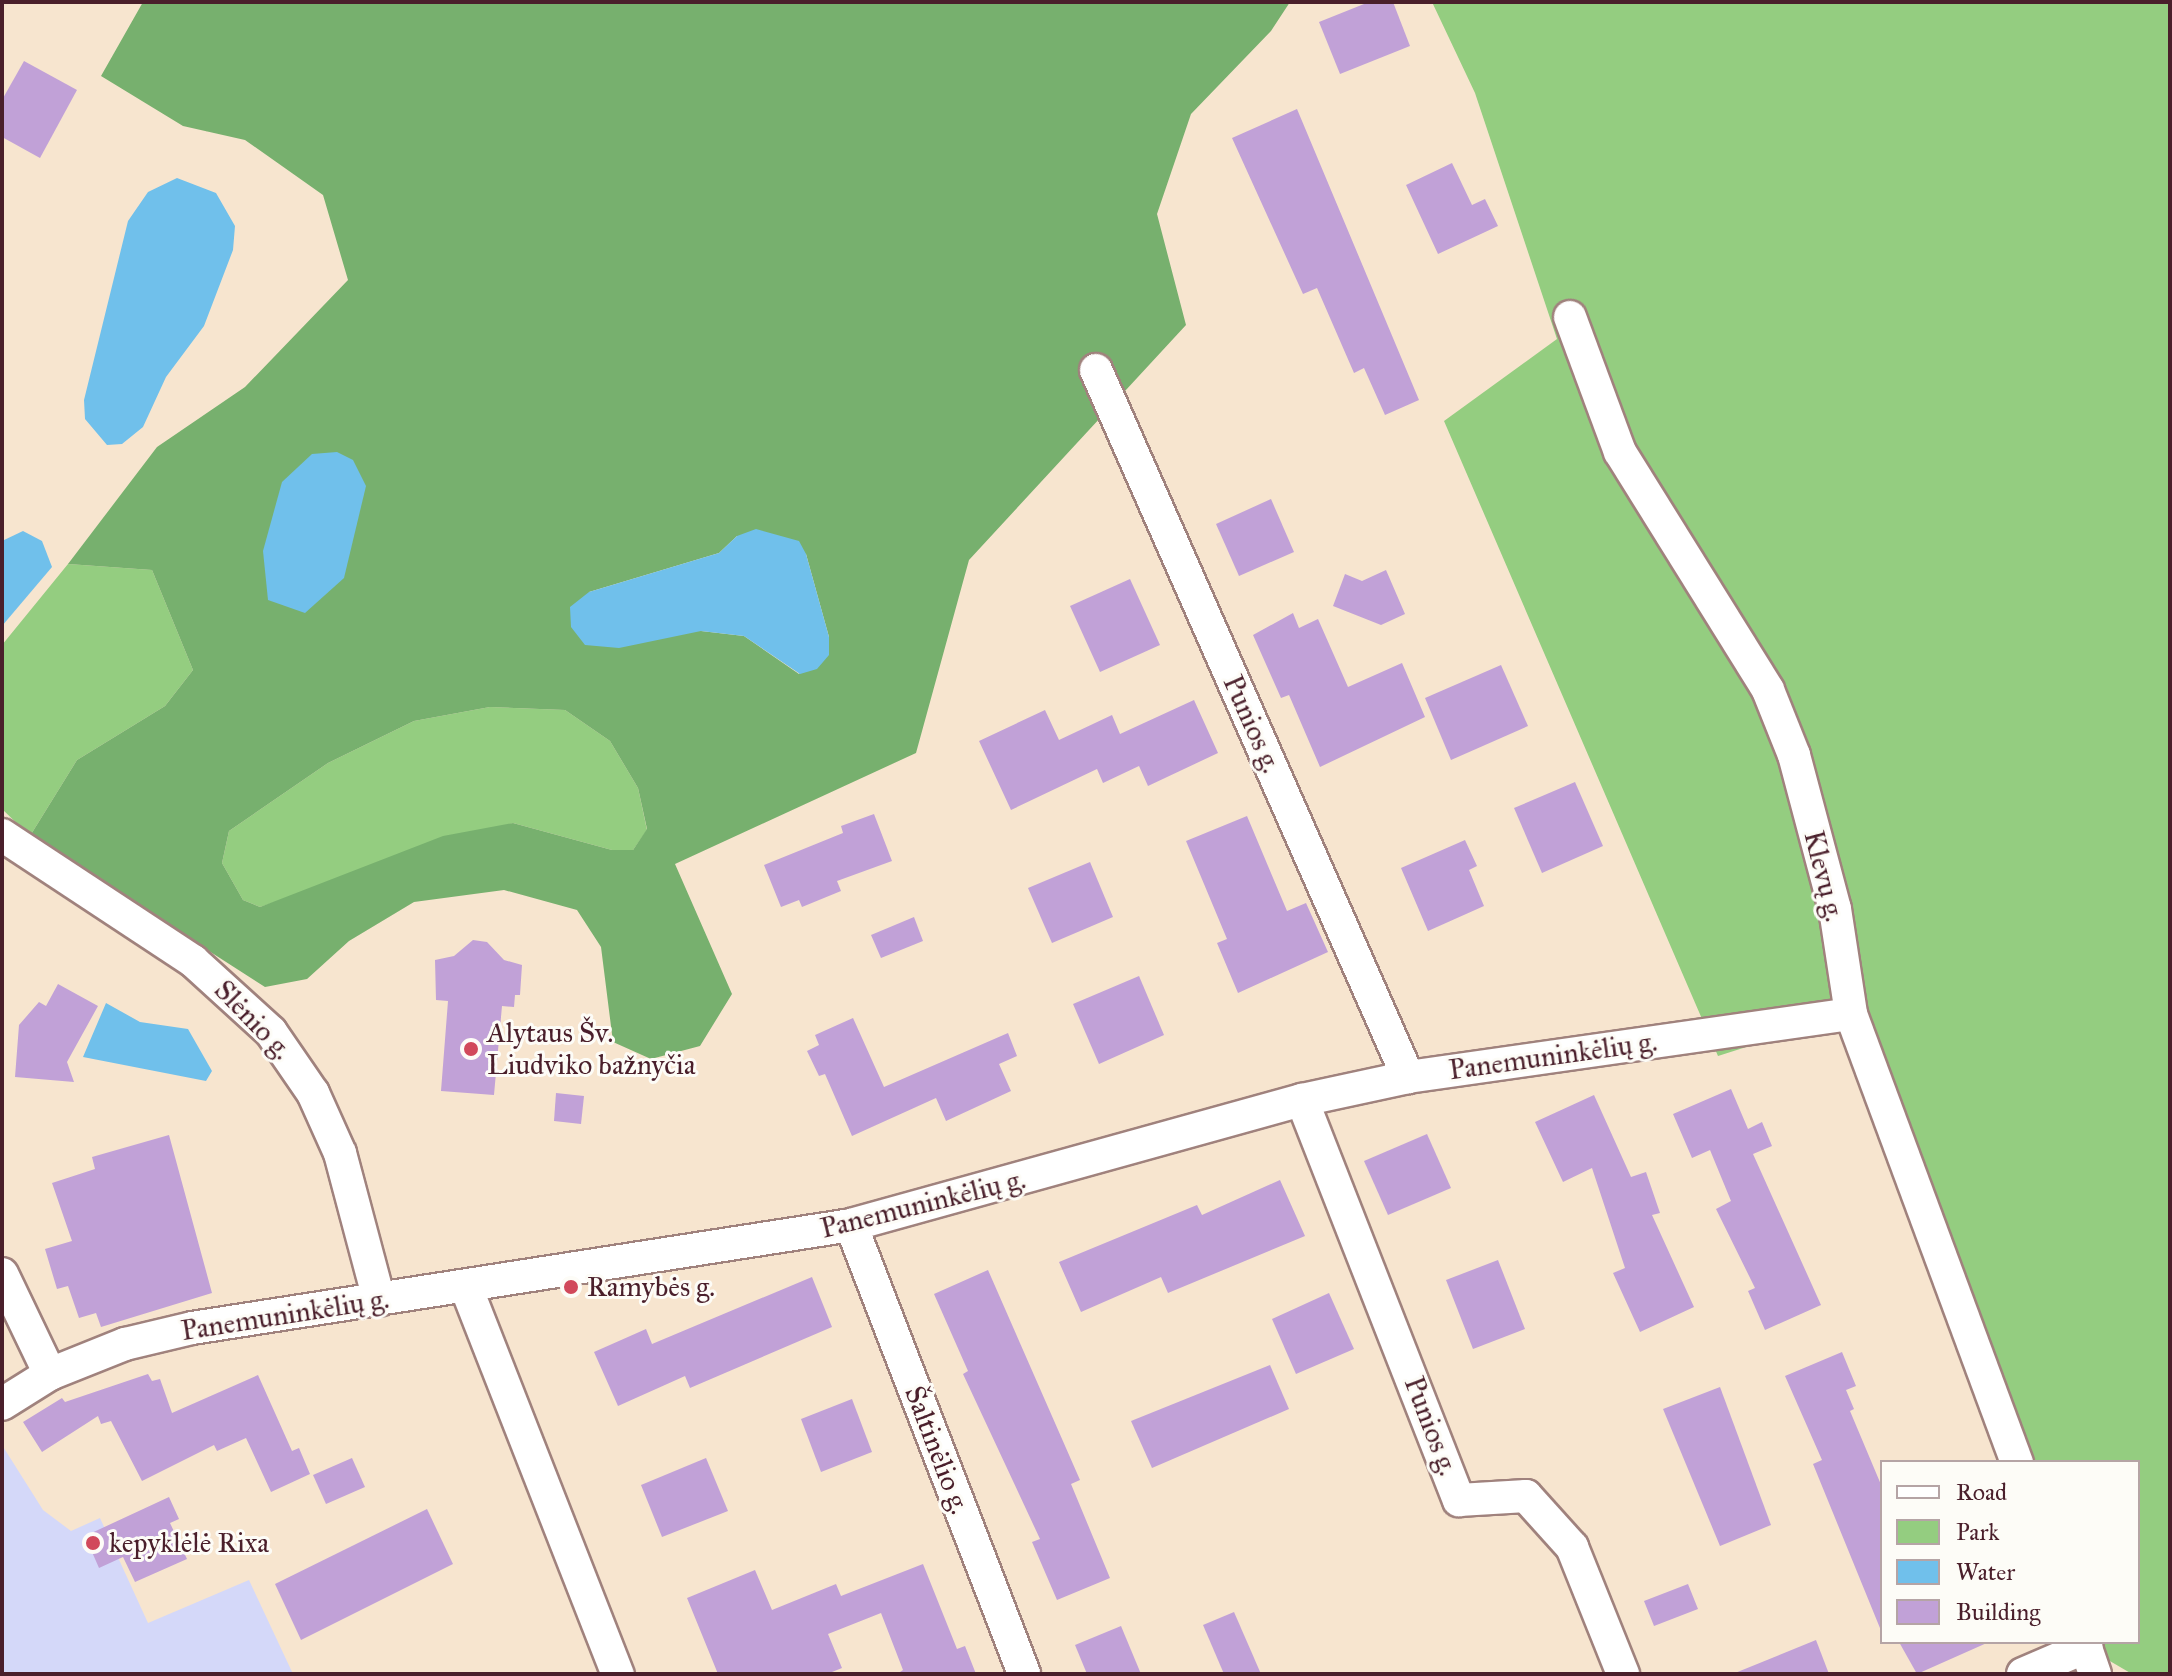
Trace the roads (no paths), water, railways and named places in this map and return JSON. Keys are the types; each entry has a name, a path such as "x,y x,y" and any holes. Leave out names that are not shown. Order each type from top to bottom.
{"street":[{"name":"Klevų g.","path":"1570,317 1620,452 1768,690 1794,755 1835,909 1851,1014 2016,1460"},
{"name":"Punios g.","path":"1096,370 1408,1077"},
{"name":"Slėnio g.","path":"2,835 193,961 271,1032 313,1093 340,1153 379,1300"},
{"name":"Panemuninkėlių g.","path":"2,1404 50,1374 125,1344 192,1328 851,1225 1302,1100 1408,1077 1851,1014"},
{"name":"Punios g.","path":"1302,1100 1459,1500 1526,1496 1572,1547 1623,1674"},
{"name":"Šaltinėlio g.","path":"851,1225 1024,1674"},
{"path":"2,1274 50,1374"},
{"path":"466,1287 618,1674"},
{"path":"2023,1674 2088,1654"}],"water":[{"path":"177,178 216,193 235,226 233,250 204,326 166,377 143,427 122,444 107,445 85,419 84,400 128,221 148,192"},
{"path":"337,452 353,460 366,486 344,578 305,613 268,600 263,551 282,482 312,454"},
{"path":"756,529 799,541 806,554 829,637 829,655 817,669 800,674 744,636 701,631 619,648 585,645 571,627 570,607 589,592 719,553 737,536"},
{"path":"23,531 42,541 52,567 2,626 2,541"},
{"path":"106,1003 140,1022 188,1029 212,1071 206,1081 83,1057"}],"place":[{"name":"Alytaus Šv. Liudviko bažnyčia","path":"471,1049"},
{"name":"Ramybės g.","path":"571,1287"},
{"name":"kepyklėlė Rixa","path":"93,1543"}]}
